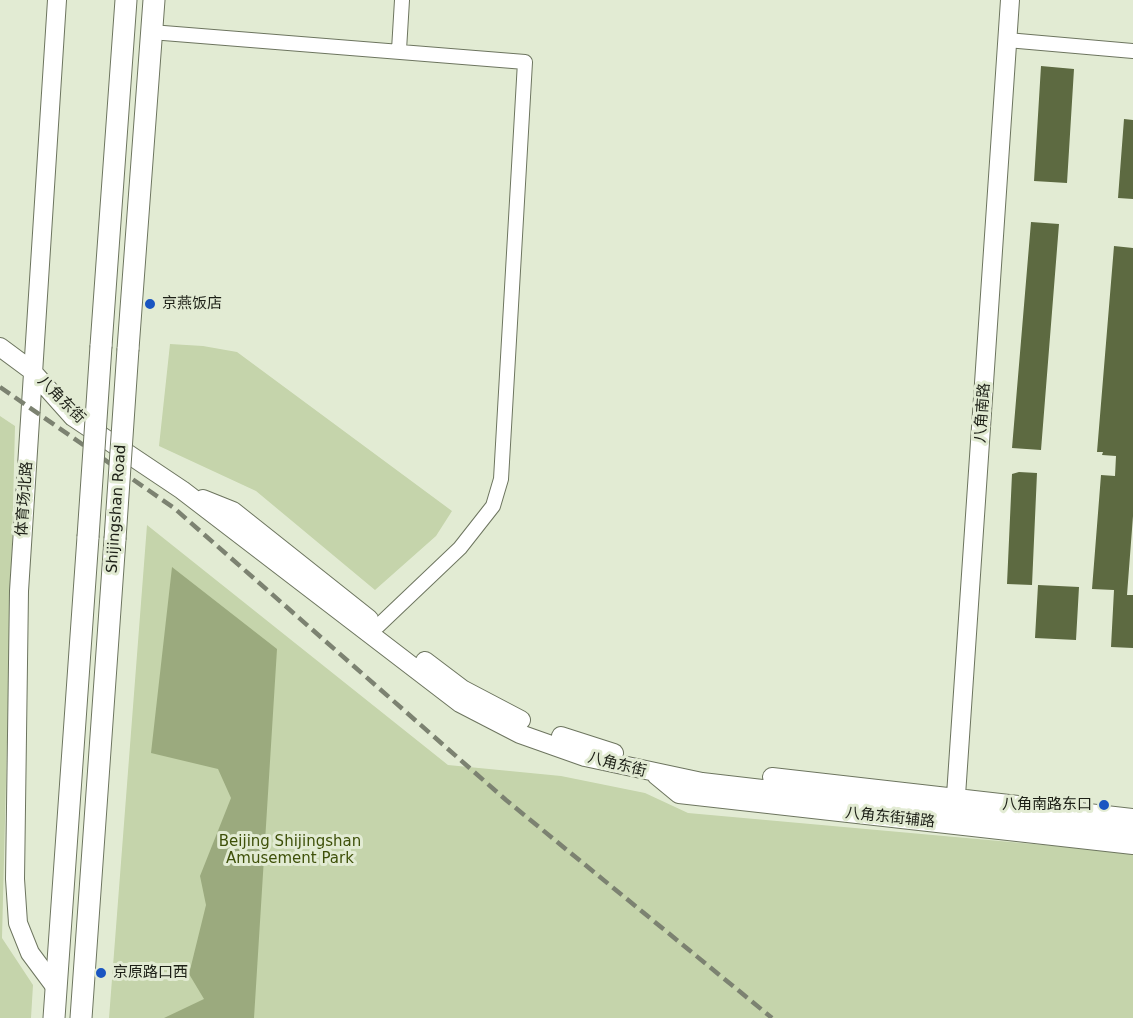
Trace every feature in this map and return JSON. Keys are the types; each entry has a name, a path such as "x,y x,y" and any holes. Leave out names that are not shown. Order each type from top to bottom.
{"main road":[{"name":"Shijingshan Road","path":"54,1018 126,0"},
{"name":"Shijingshan Road","path":"81,1018 154,0"}],"street":[{"name":"体育场北路","path":"56,988 30,953 18,923 15,879 19,591 57,0"},
{"path":"399,50 402,0"},
{"name":"八角南路","path":"955,812 1010,0"},
{"path":"151,33 399,50 525,62 501,478 493,506 460,548 378,626"},
{"path":"1007,40 1133,51"},
{"name":"八角东街","path":"0,347 32,370 74,417 182,490 460,703 520,734 585,758 655,774 1133,832"},
{"name":"八角东街","path":"182,490 233,511 378,626 462,689 525,723 611,753 669,765 955,812 1133,818"},
{"name":"八角东街辅路","path":"955,812 1133,845"}],"green space":[{"path":"170,344 203,346 237,352 452,511 436,536 375,590 256,491 159,446"},
{"path":"0,416 15,426 2,938 33,985 31,1018 0,1018"},
{"name":"Beijing Shijingshan Amusement Park","path":"147,525 448,765 561,776 645,793 688,813 1133,853 1133,1018 109,1018"},
{"path":"172,567 277,649 254,1018 164,1018 204,999 189,974 206,905 200,876 231,798 218,769 151,753"}],"building":[{"path":"1041,66 1074,69 1067,183 1034,181"},
{"path":"1124,119 1133,120 1133,199 1118,198"},
{"path":"1031,222 1059,224 1041,450 1012,448"},
{"path":"1114,246 1133,248 1133,516 1127,595 1133,595 1133,648 1111,647 1114,590 1092,589 1101,475 1115,476 1116,456 1102,455 1103,452 1097,452"},
{"path":"1037,473 1032,585 1007,584 1012,474"},
{"path":"1038,585 1079,587 1076,640 1035,638"}],"railway":[{"path":"0,387 174,508 506,800 772,1018"}],"place":[{"name":"京燕饭店","path":"150,304"},
{"name":"八角南路东口","path":"1104,805"},
{"name":"京原路口西","path":"101,973"}]}
